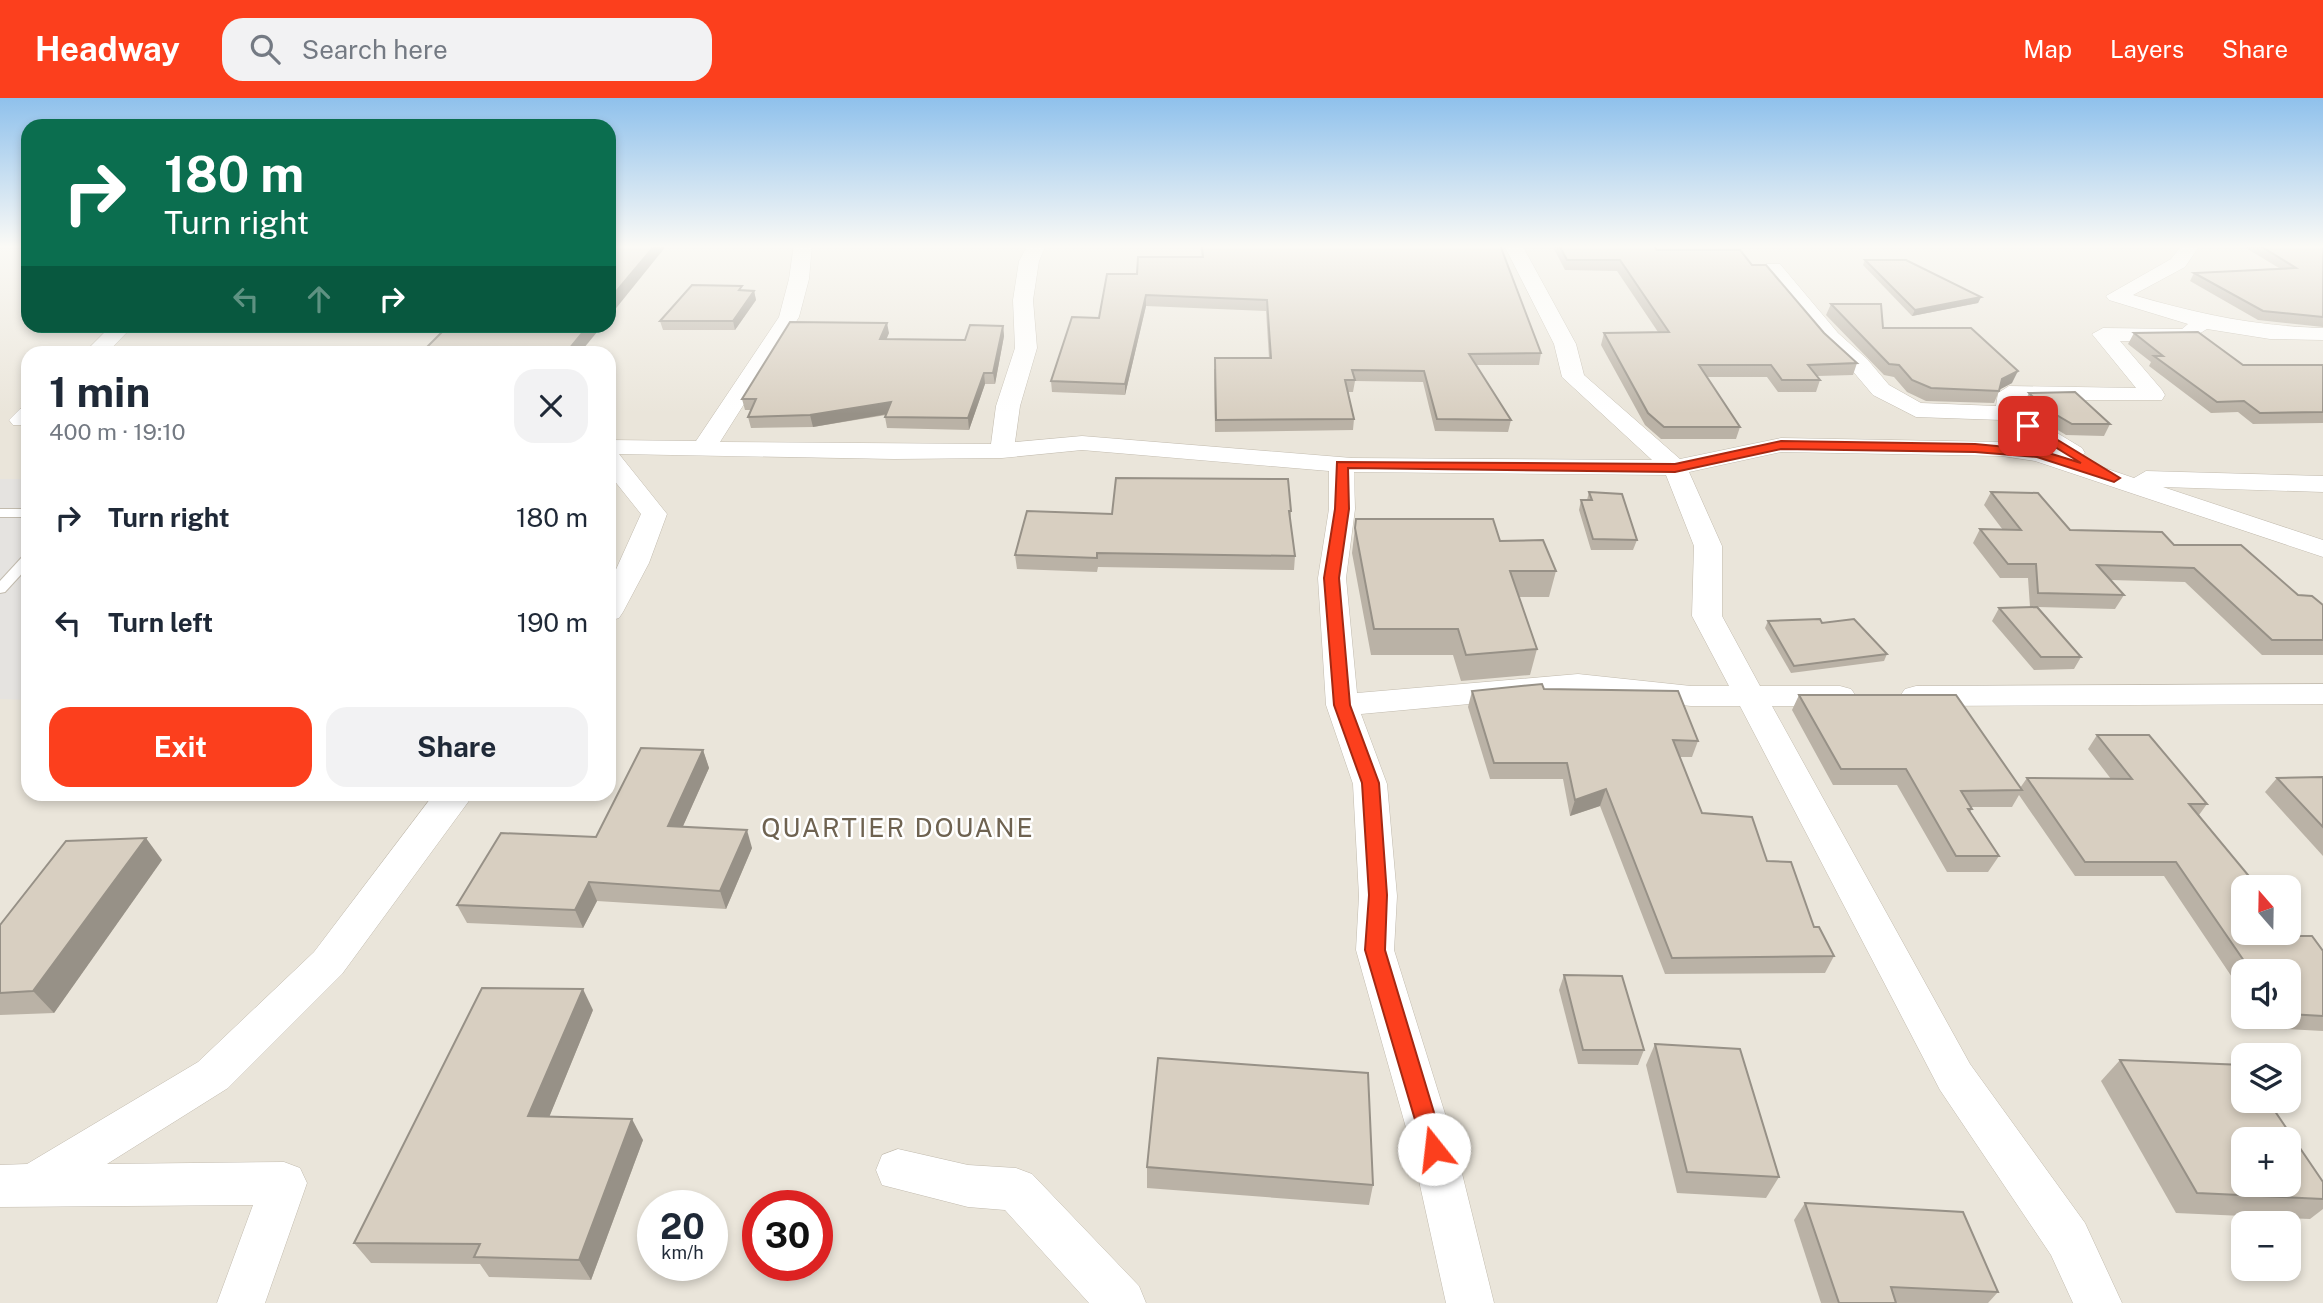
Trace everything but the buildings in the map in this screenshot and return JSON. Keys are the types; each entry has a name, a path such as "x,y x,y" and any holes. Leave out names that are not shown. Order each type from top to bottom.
{"street":[{"path":"703,449 789,317 793,301"},
{"path":"1002,451 1007,406 1026,348 1023,301"},
{"path":"1543,301 1565,344 1573,377 1675,468 1708,546 1707,616 1955,1077 2068,1239 2098,1303"},
{"path":"1800,301 1830,338 1881,390 1916,410 2007,413 2114,478 2323,484"},
{"path":"2134,301 2203,322 2270,333 2323,334"},
{"path":"2007,413 2010,393 2154,396 2103,334 2187,335 2203,322"},
{"path":"102,346 116,333"},
{"path":"616,447 1002,451 1082,443 1341,464 1675,468 1781,445 2003,449 2039,454 2323,549"},
{"path":"1341,464 1342,509 1332,578 1342,705 1370,783 1378,895 1375,950 1434,1149 1470,1303"},
{"path":"616,467 654,514 635,563 616,599"},
{"path":"1342,705 1578,684 1691,696 2323,694"},
{"path":"15,1186 214,1075 328,962 448,801"},
{"path":"898,1170 968,1186 1016,1189 1122,1303"},
{"path":"15,1186 284,1183 241,1303"}],"lane":[{"path":"0,513 21,513"},
{"path":"0,589 21,566"}],"shaded area":[{"path":"0,301 21,301 21,333 616,333 616,301 2323,301 2323,1303 0,1303"},
{"path":"0,479 21,479 21,700 0,699"}],"district":[{"name":"QUARTIER DOUANE","path":"898,827"}],"route":[{"path":"1434,1149 1375,950 1378,895 1370,783 1342,705 1332,578 1342,509 1341,464 1675,468 1781,445 1975,448 2039,454 2114,478 2028,426"}]}
